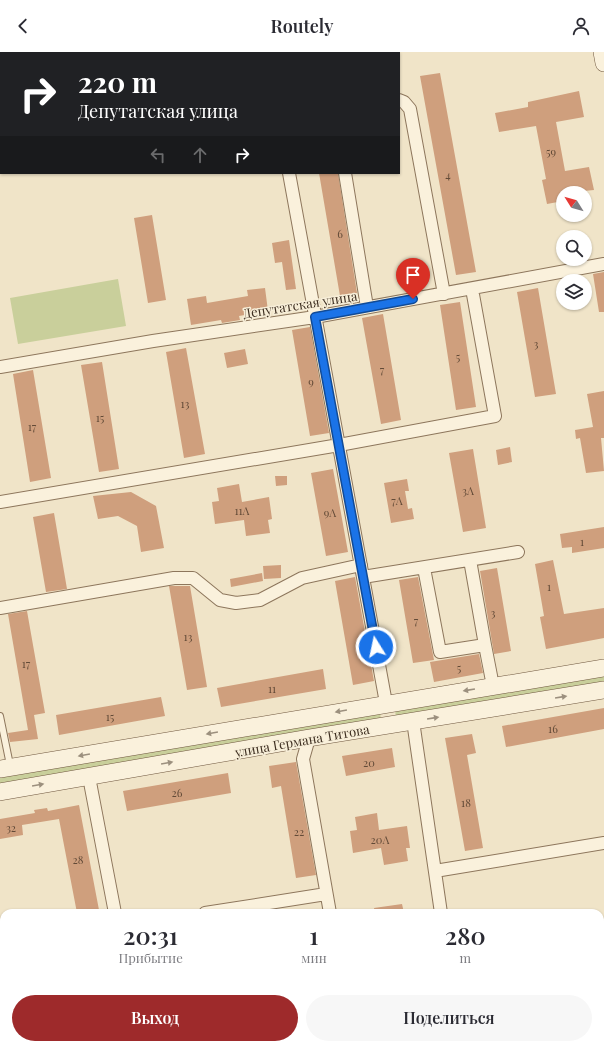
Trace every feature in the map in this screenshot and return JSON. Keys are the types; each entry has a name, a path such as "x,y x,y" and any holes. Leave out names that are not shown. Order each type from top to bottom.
{"street":[{"path":"602,52 604,63"},
{"path":"400,100 404,102 410,109 444,294"},
{"path":"289,174 363,577 393,724"},
{"path":"345,174 367,307"},
{"name":"Депутатская улица","path":"0,367 153,341 315,317 604,264"},
{"path":"0,502 339,445 495,416 472,289"},
{"path":"363,577 518,552"},
{"path":"470,560 493,686"},
{"path":"0,608 174,578 193,578 220,600 236,604 260,600 302,578 361,565"},
{"path":"424,568 440,652 485,645"},
{"name":"улица Германа Титова","path":"5,768 604,668"},
{"name":"улица Германа Титова","path":"0,792 309,738 604,690"},
{"path":"413,721 440,909"},
{"path":"309,738 303,759 329,909"},
{"path":"90,777 114,909"},
{"path":"435,871 604,843"},
{"path":"238,909 326,894"}],"lane":[{"path":"0,718 5,768"}],"green space":[{"path":"118,279 126,326 18,344 10,298"},
{"path":"604,675 604,685 396,720 395,709"},
{"path":"380,711 381,722 0,788 0,776"}],"building":[{"path":"440,73 476,272 456,275 420,76"},
{"path":"579,91 584,117 556,122 565,171 589,167 594,190 592,190 592,186 556,186 556,202 547,204 542,180 546,179 536,126 499,132 495,113 528,107 528,102"},
{"path":"319,174 338,174 357,293 340,296"},
{"path":"152,215 166,300 148,303 134,218"},
{"path":"289,240 296,289 286,290 282,262 275,263 272,243"},
{"path":"604,272 604,312 599,312 593,274"},
{"path":"265,288 268,311 239,316 240,320 222,323 221,320 191,325 187,299 206,296 207,303 248,296 247,290"},
{"path":"538,288 556,394 535,397 517,292"},
{"path":"460,302 476,407 456,410 440,305"},
{"path":"383,314 401,420 381,424 362,318"},
{"path":"310,327 329,433 310,436 292,330"},
{"path":"186,348 205,454 184,458 166,352"},
{"path":"245,349 248,364 227,368 224,353"},
{"path":"102,362 119,469 99,472 81,365"},
{"path":"33,370 51,478 30,482 13,374"},
{"path":"604,391 604,438 601,438 604,471 586,473 580,438 576,439 575,430 593,427 587,394"},
{"path":"510,447 512,462 498,465 496,450"},
{"path":"473,449 486,528 463,532 449,453"},
{"path":"333,469 348,552 326,556 311,473"},
{"path":"275,476 287,476 287,485 276,486"},
{"path":"407,479 409,491 405,491 408,509 412,508 414,519 391,523 384,483"},
{"path":"239,484 242,502 269,497 272,519 268,520 270,533 246,536 244,520 215,524 212,502 219,501 217,488"},
{"path":"131,492 156,506 164,548 141,552 137,526 118,516 98,519 93,496"},
{"path":"54,513 67,589 46,592 33,517"},
{"path":"604,527 604,548 572,553 572,547 562,548 560,534"},
{"path":"553,560 564,614 604,608 604,638 546,649 540,617 544,616 535,564"},
{"path":"281,565 281,578 264,579 263,566"},
{"path":"497,568 511,651 494,654 480,571"},
{"path":"262,573 263,581 231,587 230,579"},
{"path":"355,577 374,681 353,685 335,581"},
{"path":"418,577 434,660 413,663 399,580"},
{"path":"169,586 190,586 207,687 187,690"},
{"path":"27,611 45,713 34,715 38,739 10,742 8,733 28,730 8,614"},
{"path":"479,654 483,673 434,682 430,662"},
{"path":"323,669 326,689 221,707 217,688"},
{"path":"161,697 165,716 59,735 56,715"},
{"path":"604,708 604,729 506,747 502,726"},
{"path":"472,734 476,753 467,755 483,848 465,851 445,738"},
{"path":"392,748 395,767 346,776 342,756"},
{"path":"296,762 316,875 296,878 281,786 272,788 269,766"},
{"path":"228,773 231,793 127,811 123,791"},
{"path":"79,805 99,909 76,909 59,819 22,825 23,835 0,839 0,819 35,813 34,810 47,808 48,811"},
{"path":"377,813 379,830 407,826 410,848 406,848 408,861 384,865 381,848 353,853 350,831 357,830 355,817"},
{"path":"402,904 403,909 374,909"}],"route":[{"path":"376,647 315,317 413,299"}]}
